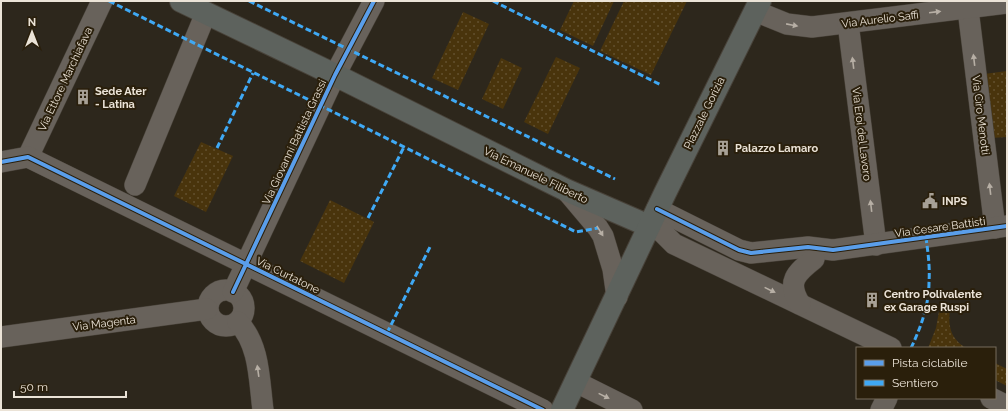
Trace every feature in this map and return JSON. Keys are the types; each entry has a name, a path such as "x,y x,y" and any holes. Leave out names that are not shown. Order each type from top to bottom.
{"main road":[{"name":"Via Emanuele Filiberto","path":"181,1 566,190 656,223"},
{"name":"Piazzale Gorizia","path":"562,410 617,296 656,223 758,6"}],"street":[{"name":"Via Ettore Marchiafava","path":"28,157 102,1"},
{"name":"Via Giovanni Battista Grassi","path":"233,292 335,76 374,1"},
{"name":"Via Aurelio Saffi","path":"758,6 787,24 800,26 824,26 967,5 1007,3"},
{"name":"Via Ciro Menotti","path":"967,5 1001,227"},
{"path":"135,184 206,13"},
{"name":"Via Eroi del Lavoro","path":"848,23 876,245"},
{"path":"1,162 28,157"},
{"name":"Via Curtatone","path":"28,157 543,410"},
{"path":"566,190 603,236 613,269 617,296"},
{"path":"656,223 744,252 751,253 808,246 833,250"},
{"path":"656,223 748,267 814,259"},
{"name":"Via Emanuele Filiberto","path":"656,223 674,244 889,347"},
{"name":"Via Cesare Battisti","path":"833,250 1001,227"},
{"path":"800,304 795,297 793,289 795,278 801,269 814,259 833,250"},
{"path":"227,290 233,292 241,298 244,310 242,317 238,322 230,326 224,326 212,321 207,310 208,302 213,295 227,290"},
{"name":"Via Magenta","path":"1,337 207,310"},
{"path":"238,322 249,337 255,354 263,410"},
{"path":"576,382 632,410"},
{"path":"881,410 886,399"},
{"path":"993,399 1007,406"}],"shaded area":[{"path":"574,1 614,1 593,46 560,30"},
{"path":"624,1 687,1 651,75 600,51"},
{"path":"463,12 489,24 458,90 432,78"},
{"path":"556,57 580,68 548,134 524,122"},
{"path":"501,58 522,68 503,109 482,99"},
{"path":"1007,71 1007,137 991,138 984,74"},
{"path":"201,142 233,156 206,212 174,196"},
{"path":"330,200 374,222 344,283 300,261"},
{"path":"940,306 950,308 949,320 951,331 956,340 965,347 928,347 936,328"},
{"path":"996,364 1007,369 1007,386 996,380"}],"marked path":[{"path":"109,1 576,232 598,228"},
{"path":"249,1 615,179"},
{"path":"493,1 661,85"},
{"path":"217,148 253,73"},
{"path":"368,218 404,147"},
{"path":"911,347 921,324 928,299 929,271 926,238"},
{"path":"387,333 430,247"}],"cycle path":[{"path":"233,292 335,75 374,1"},
{"path":"1,162 28,157 543,410"},
{"path":"657,209 739,250 751,253 808,247 833,250 1007,226"}],"place":[{"name":"Sede Ater - Latina","path":"83,97"},
{"name":"Palazzo Lamaro","path":"723,148"},
{"name":"INPS","path":"930,201"},
{"name":"Centro Polivalente ex Garage Ruspi","path":"872,300"}]}
